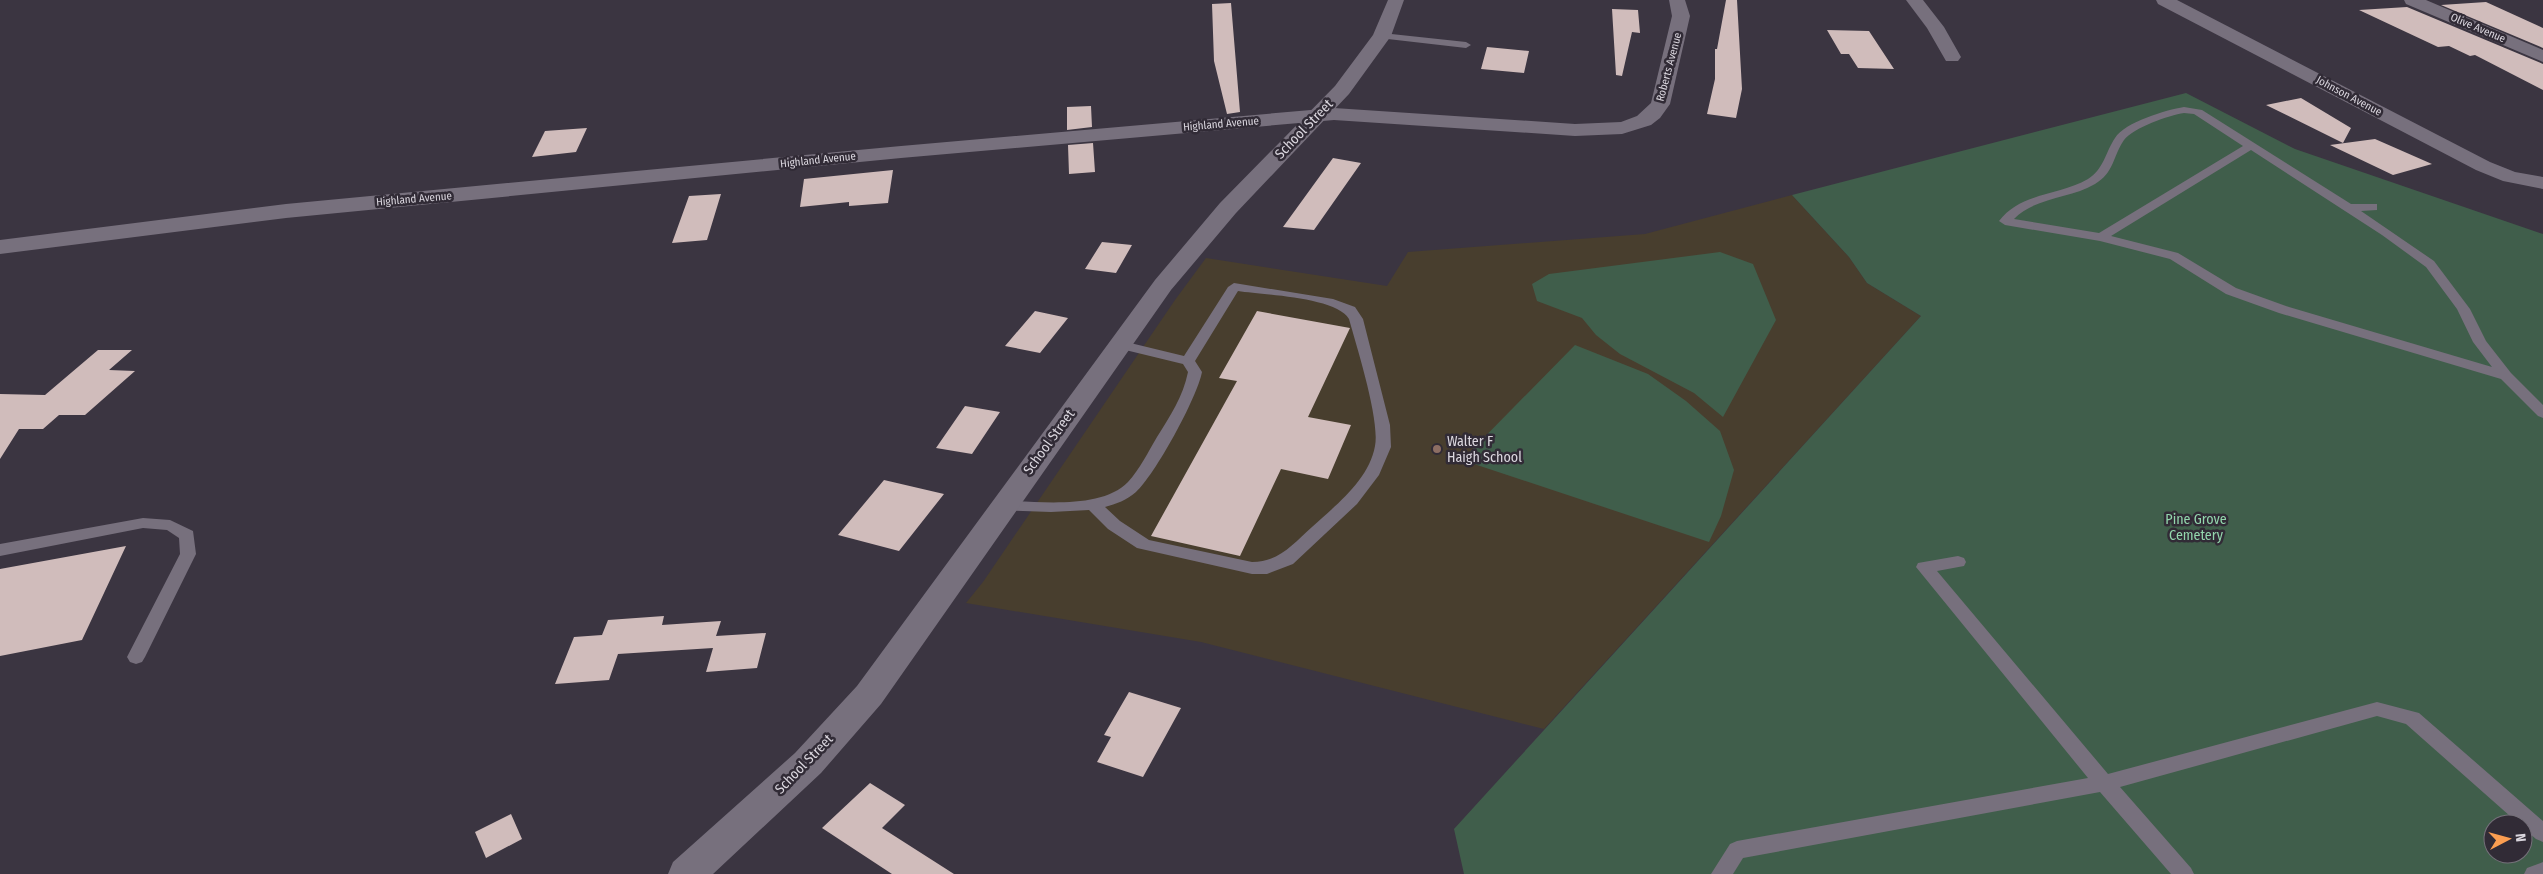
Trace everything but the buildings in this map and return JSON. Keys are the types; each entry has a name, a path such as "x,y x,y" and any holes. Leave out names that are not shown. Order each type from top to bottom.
{"street":[{"name":"School Street","path":"687,874 808,763 869,695 1118,344 1200,239 1342,90 1382,36 1396,0"},
{"name":"Roberts Avenue","path":"1636,125 1653,114 1662,98 1681,16 1677,0"},
{"path":"1914,0 1931,22 1952,57"},
{"name":"Johnson Avenue","path":"2164,0 2483,166 2510,177 2541,183"},
{"name":"Olive Avenue","path":"2412,0 2543,57"},
{"name":"Highland Avenue","path":"0,246 286,211 901,152 1317,116 1362,115 1588,131 1636,125"}],"lane":[{"path":"1382,36 1466,45"},
{"path":"2506,376 2284,310 2231,291 2174,256 2101,237 2005,220 2014,210 2032,201 2090,183 2108,167 2120,136 2156,119 2183,110 2198,112 2350,208 2430,264 2463,309 2480,342 2506,376 2543,413"},
{"path":"2101,237 2250,146"},
{"path":"2350,208 2373,206"},
{"path":"2038,240 2040,226"},
{"path":"1092,505 1114,524 1144,544 1252,568 1267,568 1287,560 1351,500 1371,475 1383,447 1383,426 1356,319 1350,310 1339,304 1322,300 1234,287 1188,361"},
{"path":"1003,506 1092,505 1115,500 1130,490 1140,477 1188,396 1195,372 1188,361 1118,344"},
{"path":"0,550 143,523 170,525 187,536 188,554 136,657"},
{"path":"1958,562 1924,567 2104,783 2184,874"},
{"path":"1721,874 1737,850 2104,783 2377,708 2412,718 2543,833"},
{"path":"2534,874 2543,871"}],"shaded area":[{"name":"Walter F Haigh School","path":"1792,195 1849,257 1867,283 1921,316 1544,729 1201,642 966,603 983,582 1175,300 1206,258 1387,286 1408,252 1645,234"}],"green space":[{"name":"Pine Grove Cemetery","path":"2186,93 2295,149 2543,234 2543,874 1464,874 1454,829 1921,316 1867,283 1849,257 1792,195"},
{"path":"1720,252 1753,264 1776,320 1723,417 1694,393 1620,354 1596,335 1582,318 1537,301 1532,284 1549,274"},
{"path":"1575,345 1648,374 1686,401 1720,431 1734,470 1721,516 1709,542 1462,460"}],"place":[{"name":"Walter F Haigh School","path":"1437,449"}]}
